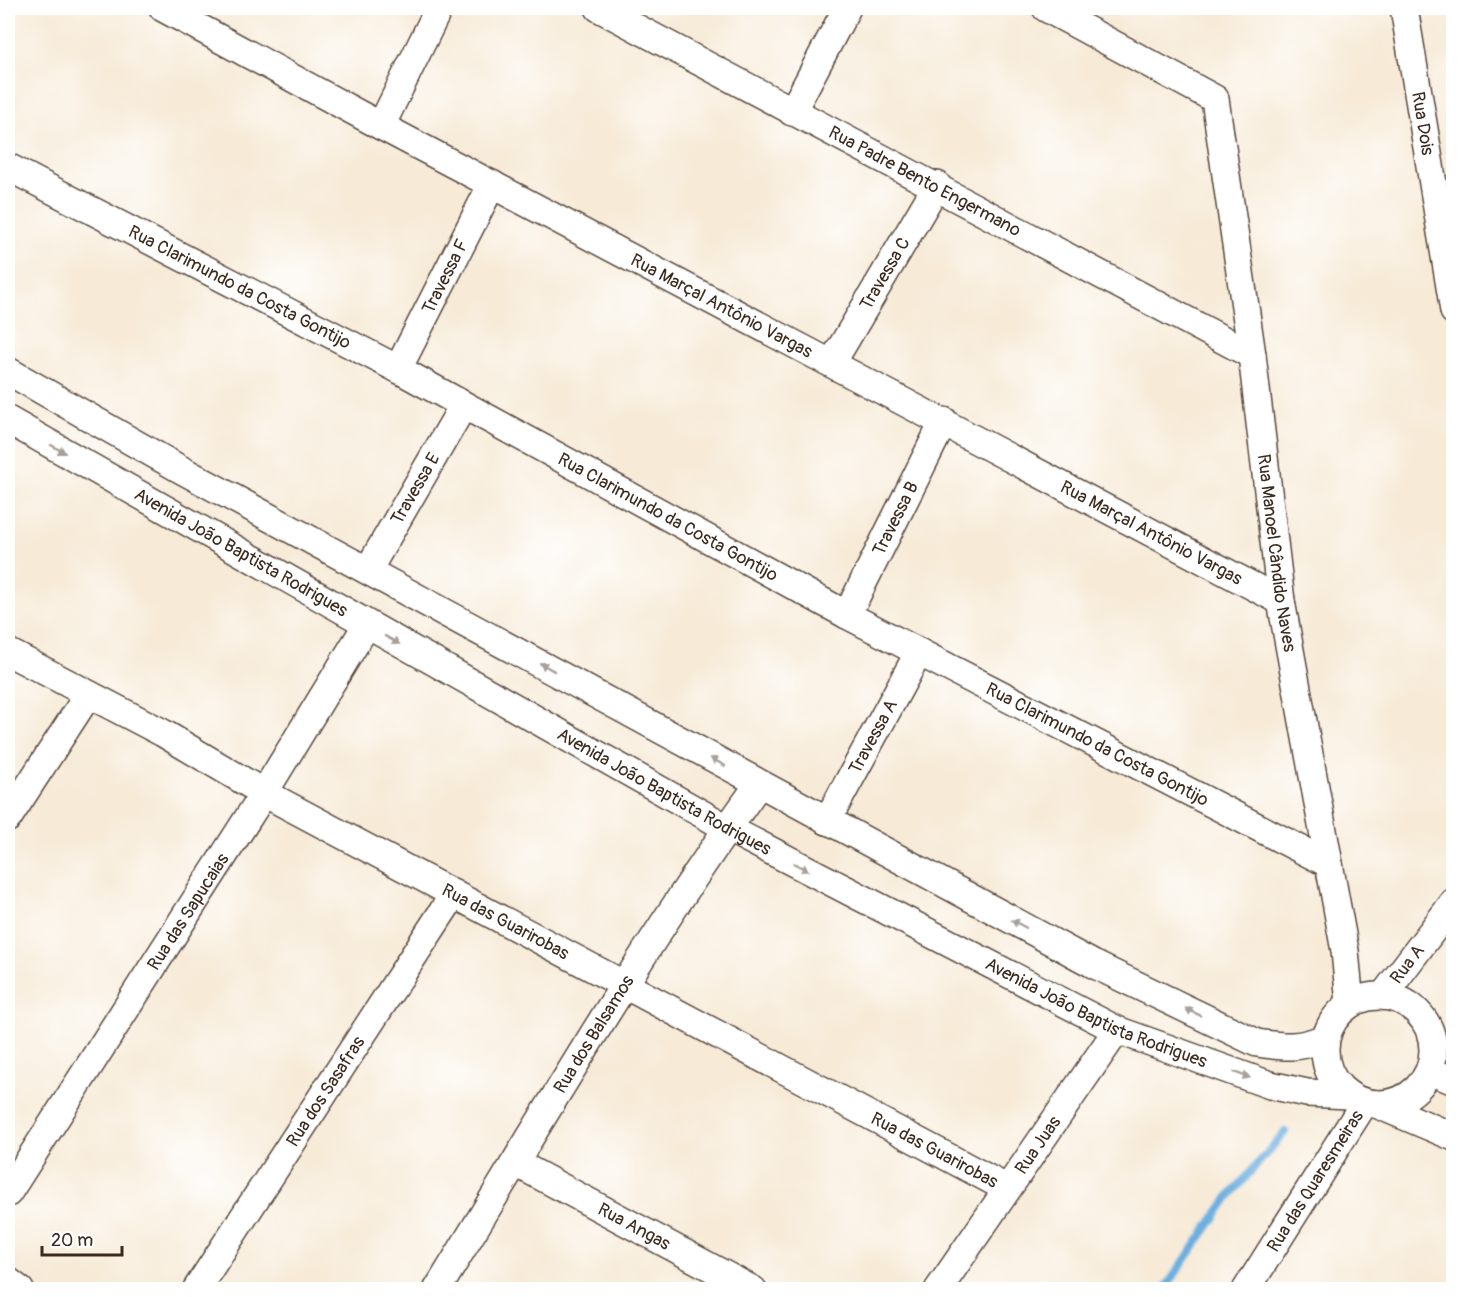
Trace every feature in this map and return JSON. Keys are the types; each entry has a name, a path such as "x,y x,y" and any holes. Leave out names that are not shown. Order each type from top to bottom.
{"street":[{"name":"Rua Marçal Antônio Vargas","path":"163,8 381,126 944,421 1281,601"},
{"path":"381,126 439,8"},
{"name":"Rua Padre Bento Engermano","path":"599,8 792,112 937,185 1252,355"},
{"path":"792,112 847,8"},
{"name":"Rua Manoel Cândido Naves","path":"1046,8 1215,99 1252,355 1281,601 1346,951 1350,1004"},
{"name":"Rua Dois","path":"1404,8 1454,311"},
{"name":"Rua Clarimundo da Costa Gontijo","path":"8,167 398,369 847,615 1329,864"},
{"name":"Travessa F","path":"398,369 492,184"},
{"name":"Travessa C","path":"832,363 937,185"},
{"path":"8,371 180,469 1093,964 1257,1042 1282,1047 1306,1047 1326,1037"},
{"name":"Travessa E","path":"368,570 463,406"},
{"name":"Avenida João Baptista Rodrigues","path":"8,420 366,626 727,828 1117,1030 1270,1085 1307,1093 1363,1100"},
{"name":"Travessa B","path":"847,615 944,421"},
{"name":"Rua das Sapucaias","path":"8,1193 264,793 366,626"},
{"name":"Rua das Guarirobas","path":"8,652 163,733 264,793 1006,1188"},
{"name":"Travessa A","path":"827,821 919,652"},
{"path":"8,818 88,695"},
{"name":"Rua dos Balsamos","path":"437,1290 626,986 727,828 759,784"},
{"name":"Rua dos Sasafras","path":"196,1290 454,894"},
{"name":"Rua A","path":"1383,996 1454,902"},
{"path":"1363,1100 1392,1102 1408,1096 1421,1085 1442,1076 1433,1054 1432,1037 1425,1022 1414,1009 1400,1000 1383,996 1366,997 1350,1004 1331,1024 1326,1037 1326,1059 1334,1079 1363,1100 1454,1137"},
{"name":"Rua Juas","path":"938,1290 1006,1188 1117,1030"},
{"name":"Rua das Quaresmeiras","path":"1246,1290 1363,1100"},
{"name":"Rua Angas","path":"516,1163 753,1290"},
{"path":"8,1281 20,1290"}],"waterway":[{"path":"1164,1290 1229,1197 1285,1132"}]}
